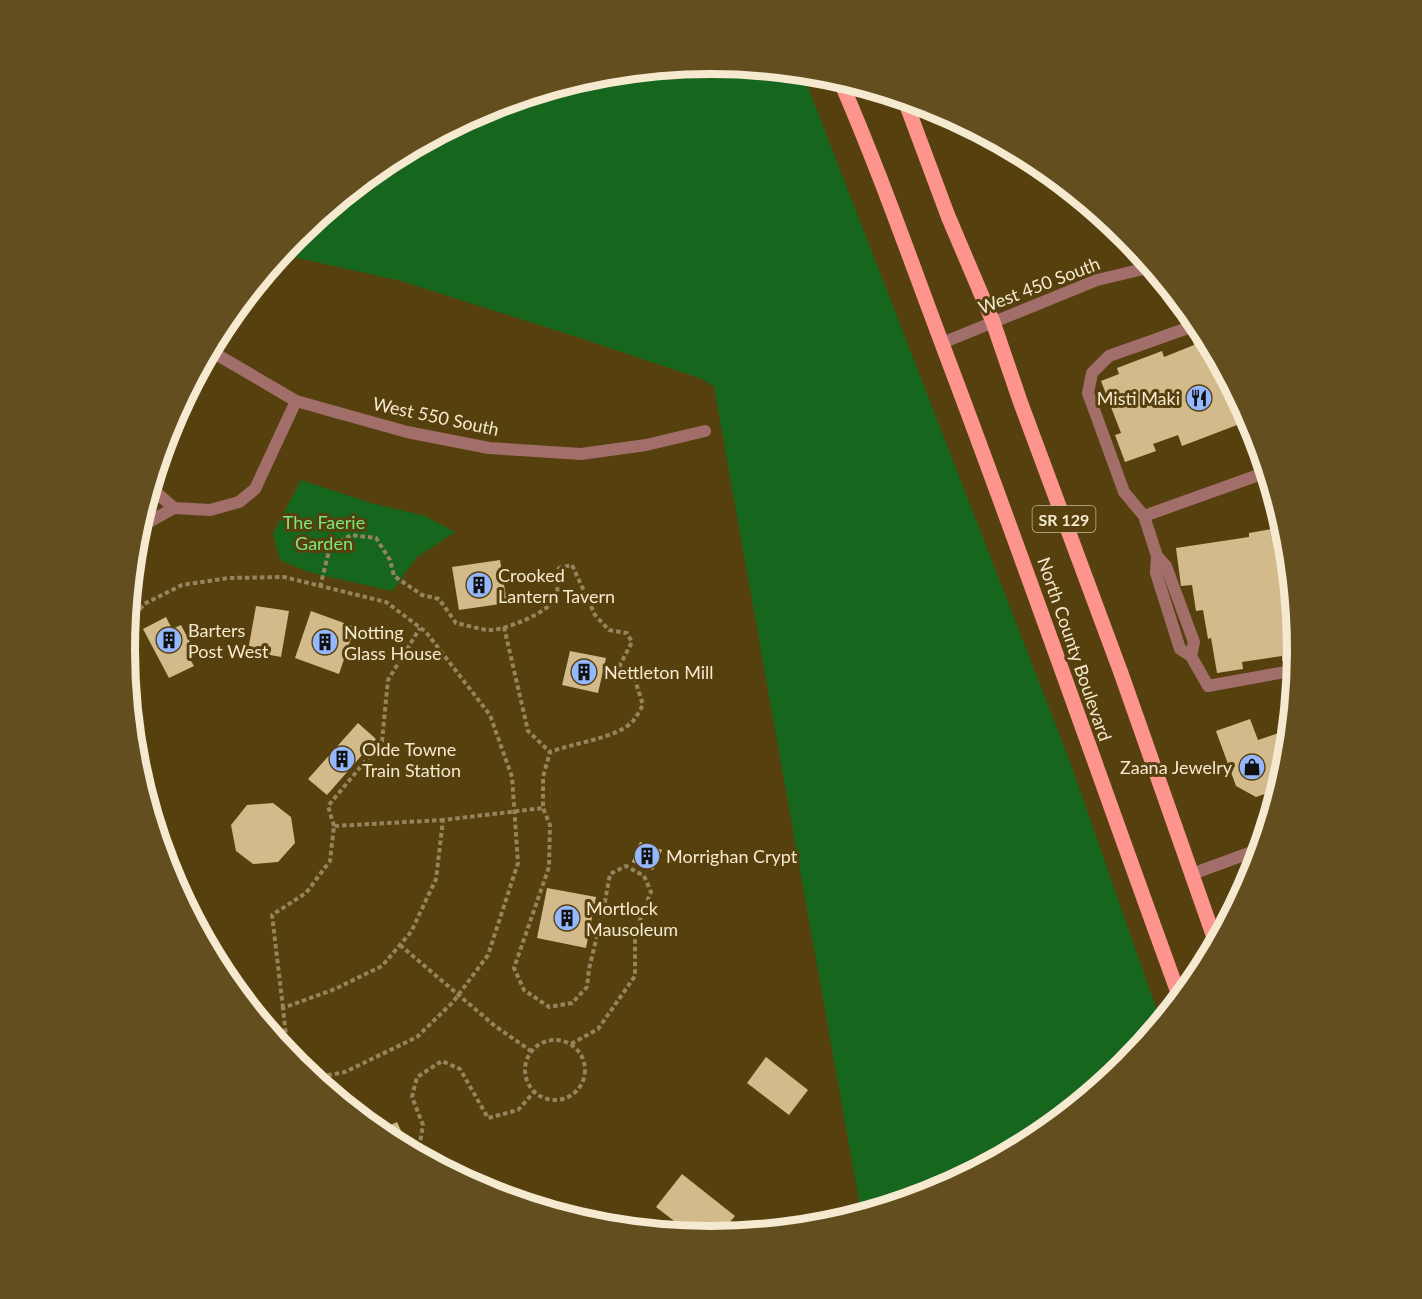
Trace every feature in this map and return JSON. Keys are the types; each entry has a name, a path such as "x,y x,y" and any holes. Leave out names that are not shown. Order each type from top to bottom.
{"main road":[{"name":"North County Boulevard","path":"844,89 893,210 1013,531 1097,772 1176,988"},
{"name":"North County Boulevard","path":"908,108 948,216 993,322 1213,933"}],"street":[{"name":"West 450 South","path":"942,343 1097,280 1143,269"},
{"path":"1189,328 1109,356 1092,373 1088,393 1124,492 1144,516 1157,556 1166,566 1194,642 1191,657 1208,686 1286,672"},
{"name":"West 550 South","path":"216,354 296,401 407,432 489,448 581,454 646,445 705,431"},
{"path":"150,521 174,508 210,510 239,502 255,489 296,401"},
{"path":"1144,516 1259,474"},
{"path":"157,493 174,508"},
{"path":"1192,874 1249,853"}],"path":[{"path":"320,587 330,547 351,535 376,538 390,560 394,576 422,595 439,599 456,623 490,630 521,623 553,602 558,591 555,576 559,567 572,565 595,615 609,630 627,633 632,642 620,664 625,676 635,680 644,705 632,723 603,737 568,745 550,752"},
{"path":"136,614 144,604 182,585 230,578 284,577 386,603 426,632 490,715 512,777 518,863 488,956 458,995 417,1036 345,1072 324,1076"},
{"path":"504,627 528,731 550,752"},
{"path":"286,1038 272,915 306,893 330,861 334,826 328,806 382,741 388,680 420,628"},
{"path":"550,752 543,777 543,808 550,825 549,867 514,968 524,990 549,1007 572,1003 588,987 589,969 610,874 626,866 644,876 651,892 635,938 635,976 598,1029 571,1044"},
{"path":"334,826 442,820 543,808"},
{"path":"283,1008 335,989 382,966 411,932 436,879 442,820"},
{"path":"400,945 509,1038 531,1051"},
{"path":"556,1040 571,1044 576,1048 584,1063 583,1082 577,1090 561,1100 551,1100 534,1092 525,1076 527,1059 531,1051 547,1041 556,1040"},
{"path":"420,1146 423,1125 412,1097 417,1077 442,1062 460,1069 488,1118 518,1110 534,1092"}],"green space":[{"path":"673,75 749,75 806,82 1069,759 1158,1012 1091,1083 1031,1128 966,1166 931,1182 860,1206 714,387 702,379 401,281 291,256 331,216 391,171 456,133 526,104 599,85 636,78"},
{"name":"The Faerie Garden","path":"301,480 371,503 425,516 455,532 417,557 392,591 308,572 280,560 273,534"}],"building":[{"path":"1196,340 1228,395 1236,414 1234,415 1237,425 1182,446 1178,435 1153,444 1156,451 1125,462 1115,435 1121,433 1101,381 1119,374 1117,368 1162,351 1164,357 1194,345 1193,341"},
{"path":"1271,523 1276,537 1282,574 1286,612 1287,660 1282,661 1282,656 1242,662 1243,669 1217,673 1203,610 1196,611 1192,585 1181,586 1176,548 1249,537 1249,533 1272,529"},
{"name":"Crooked Lantern Tavern","path":"500,560 507,603 459,610 452,567"},
{"path":"256,606 289,611 281,657 248,651"},
{"name":"Notting Glass House","path":"311,611 355,627 339,674 295,658"},
{"name":"Barters Post West","path":"166,617 172,629 181,625 194,650 187,654 194,666 169,678 143,629"},
{"name":"Nettleton Mill","path":"570,651 606,658 598,693 562,685"},
{"path":"1250,719 1258,740 1281,732 1269,793 1256,797 1236,786 1216,731"},
{"name":"Olde Towne Train Station","path":"358,723 376,739 327,795 308,779"},
{"path":"273,803 291,817 295,843 278,862 253,864 236,851 231,825 247,805"},
{"name":"Morrighan Crypt","path":"640,842 662,850 653,870 632,862"},
{"name":"Mortlock Mausoleum","path":"547,888 596,897 586,948 537,938"},
{"path":"766,1057 808,1090 789,1115 747,1083"},
{"path":"397,1122 403,1136 391,1128 388,1126"},
{"path":"682,1174 735,1216 727,1225 678,1224 656,1207"}],"place":[{"name":"Misti Maki","path":"1199,398"},
{"name":"Crooked Lantern Tavern","path":"479,585"},
{"name":"Barters Post West","path":"169,640"},
{"name":"Notting Glass House","path":"325,642"},
{"name":"Nettleton Mill","path":"584,672"},
{"name":"Olde Towne Train Station","path":"342,759"},
{"name":"Zaana Jewelry","path":"1252,767"},
{"name":"Morrighan Crypt","path":"647,856"},
{"name":"Mortlock Mausoleum","path":"567,918"}]}
